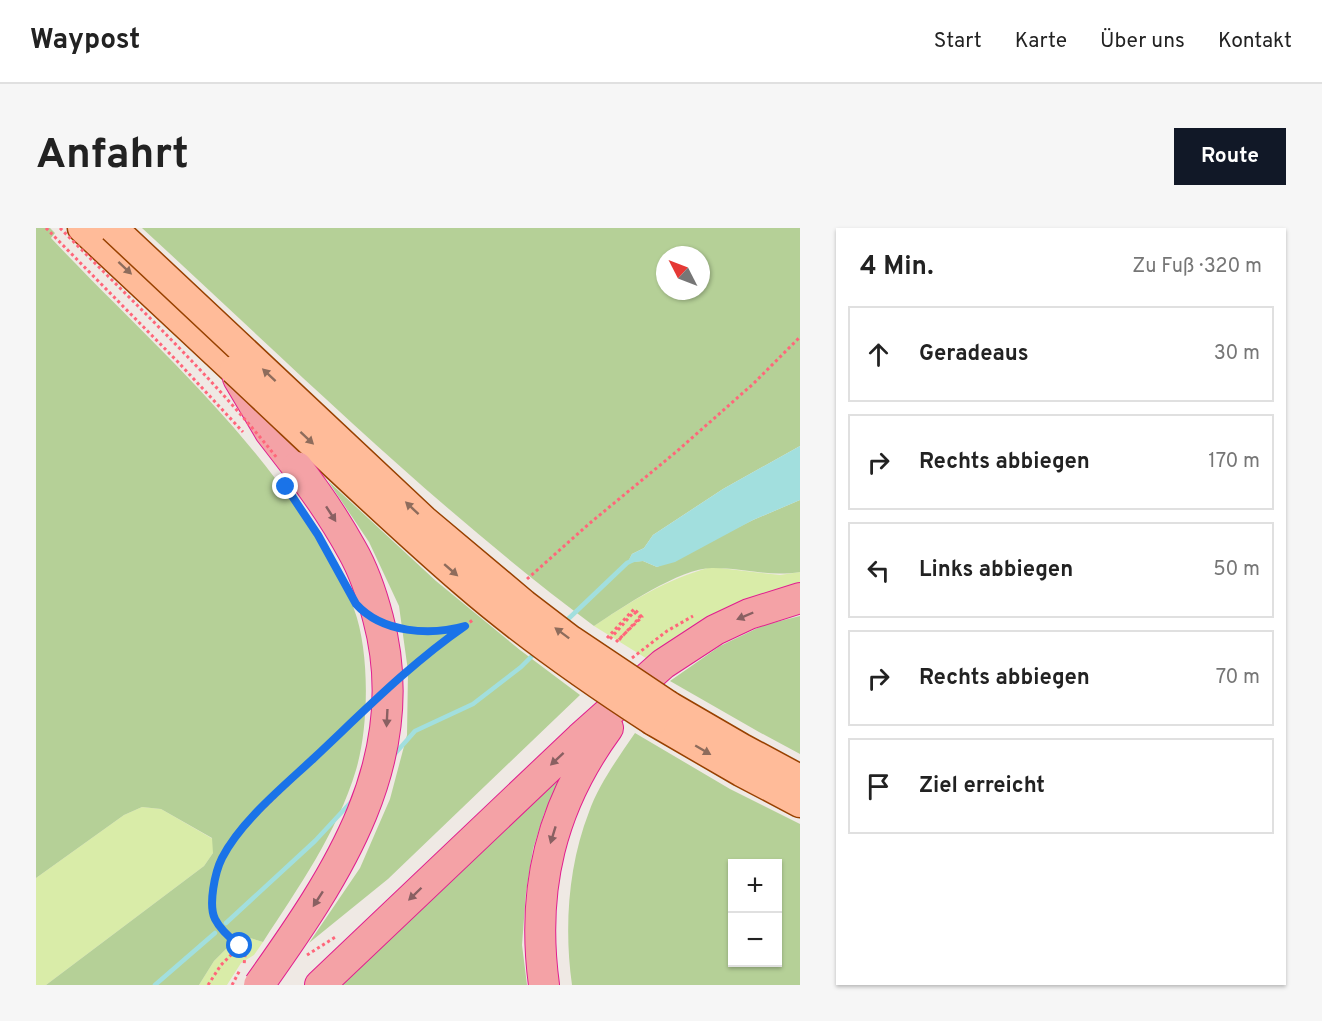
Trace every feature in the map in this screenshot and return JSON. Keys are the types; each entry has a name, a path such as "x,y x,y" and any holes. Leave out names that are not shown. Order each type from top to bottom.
{"highway":[{"path":"234,370 270,432 318,494 354,552 372,595 384,639 389,682 387,725 381,763 350,843 322,892 251,971"},
{"path":"320,985 571,746 663,664 715,630 749,614 800,598"},
{"path":"544,985 539,929 541,893 559,816 573,782 592,750 614,719 663,664"}],"main road":[{"path":"82,228 466,585 577,669 660,713 742,748 800,779"},
{"path":"113,228 432,527 660,713 741,772 800,803"}],"path":[{"path":"46,228 178,362 249,439"},
{"path":"60,228 229,400 283,465"},
{"path":"522,583 753,384 800,337"},
{"path":"616,644 607,638 634,609 642,616 616,644 609,638 634,612 640,617 616,644"},
{"path":"401,677 481,614"},
{"path":"399,627 430,632 448,631 465,626"},
{"path":"232,985 251,971 240,946 224,932 214,918 212,888 221,859 238,833 370,705"},
{"path":"301,958 345,930"},
{"path":"208,985 220,965 240,946"}],"green space":[{"path":"36,228 50,228 55,233 51,238 194,384 262,461 320,545 347,592 359,626 366,689 363,732 356,770 338,816 316,859 263,942 240,935 214,961 199,985 46,985 204,866 213,853 212,838 161,809 142,807 124,815 36,878"},
{"path":"142,228 800,228 800,446 723,489 653,535 644,548 632,554 628,562 643,561 657,567 753,520 800,500 800,572 767,573 724,568 700,569 652,590 594,626 476,532 308,382"},
{"path":"328,481 436,581 520,650 580,695 388,879 309,943 360,868 390,799 407,735 408,671 399,606 369,542"},
{"path":"711,567 780,575 800,572 800,585 649,660 594,626 650,592 679,578"},
{"path":"800,616 800,754 670,681 720,646 764,625"},
{"path":"635,733 730,789 800,824 800,985 572,985 568,919 572,875 582,833 593,802 609,771"},
{"path":"566,768 544,814 533,849 526,892 522,945 527,985 339,985"},
{"path":"142,807 161,809 213,839 213,853 204,866 46,985 36,985 36,878 124,815"},
{"path":"240,935 263,942 254,955 241,963 227,985 199,985 214,961"}],"water":[{"path":"800,446 800,500 753,520 675,562 657,567 643,561 627,563 632,554 644,548 653,535 723,489"}],"waterway":[{"path":"564,623 627,563 633,560"},
{"path":"393,756 415,731 473,704 521,667 535,653"},
{"path":"226,923 315,841 353,800"},
{"path":"155,985 215,933"}],"route":[{"path":"240,946 224,932 214,918 212,888 221,859 238,833 288,782 408,670 465,626 448,631 412,630 383,622 363,612 356,604 318,535 286,487"}]}
